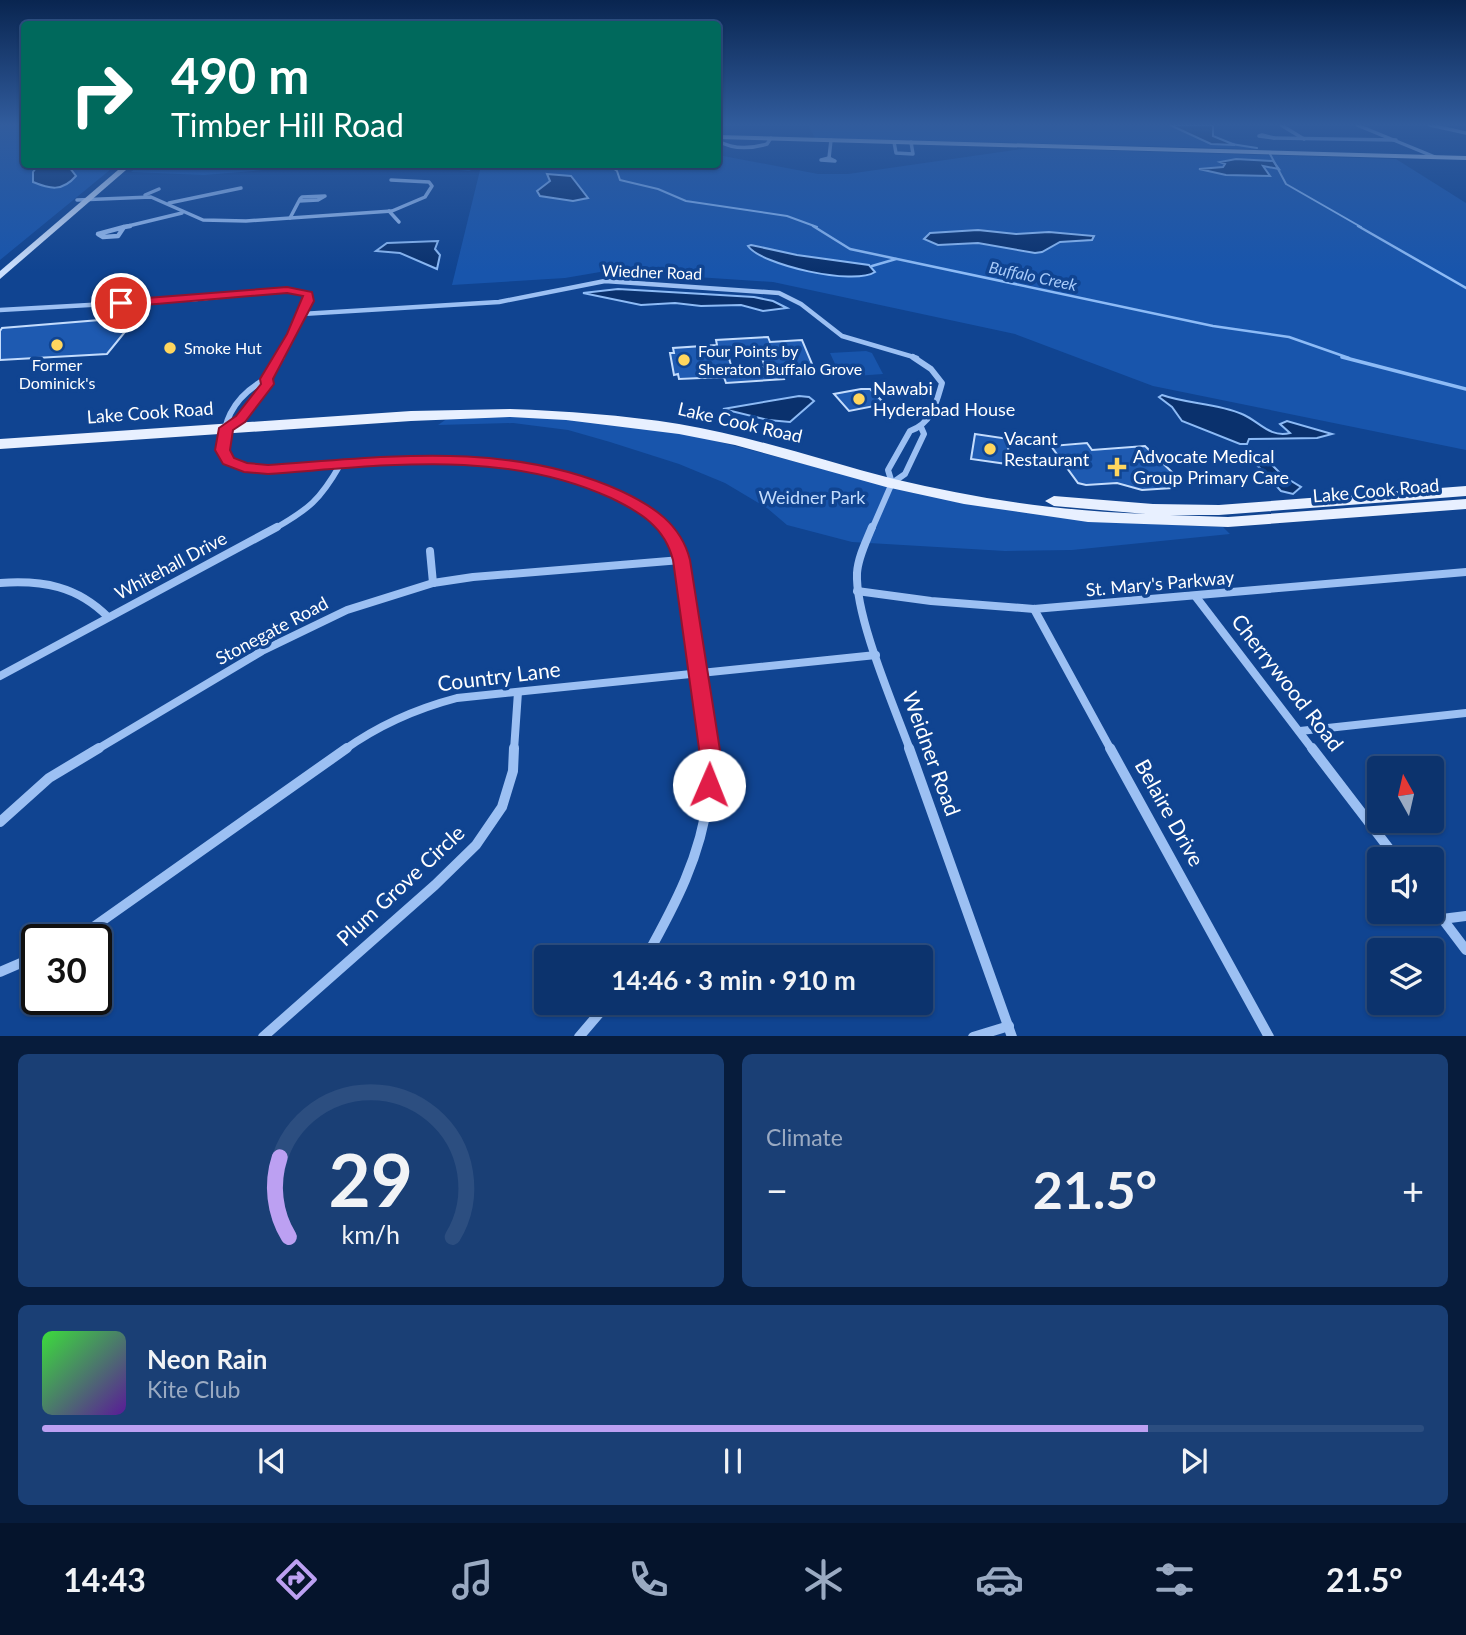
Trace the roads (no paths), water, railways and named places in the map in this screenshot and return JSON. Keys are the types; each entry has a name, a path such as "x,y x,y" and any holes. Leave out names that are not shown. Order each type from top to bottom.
{"main road":[{"name":"Lake Cook Road","path":"0,435 457,413 566,415 628,421 713,436 895,476 1020,497 1153,509 1268,508 1466,491"},
{"name":"Lake Cook Road","path":"0,444 231,422"},
{"name":"Lake Cook Road","path":"895,476 1002,506 1088,517 1165,522 1297,519 1466,504"}],"street":[{"path":"0,264 109,173"},
{"path":"0,276 119,173"},
{"path":"169,203 182,213 221,222 309,217 389,211 425,197 432,186 423,181 391,180"},
{"path":"77,200 142,197 169,203 242,188"},
{"path":"142,197 159,189"},
{"path":"290,218 299,201 306,196 325,196 318,200 299,201"},
{"path":"389,211 393,218 400,222"},
{"path":"124,227 118,236 103,237 99,234 103,231 182,213"},
{"path":"307,224 309,217"},
{"path":"213,228 221,222"},
{"name":"Wiedner Road","path":"302,314 499,302 605,281 762,291 779,293 804,303 827,327 845,336 909,354 924,361 937,374"},
{"path":"0,310 196,299 287,290 309,294 302,314 267,379 268,384 231,422"},
{"name":"Weidner Road","path":"937,374 942,383 933,414 921,427 910,431 895,476 862,550 857,570 857,591 876,655 1011,1031"},
{"path":"267,379 255,383 247,391 231,422 223,450 228,461 244,467 268,470 414,459 472,460 561,474 602,488 639,505 656,517 677,541 712,763 704,831 682,893 653,945"},
{"name":"Weidner Road","path":"895,476 924,434 921,427"},
{"name":"Whitehall Drive","path":"0,676 301,514 323,495 340,465"},
{"path":"430,551 433,583"},
{"name":"Stonegate Road","path":"0,822 49,778 262,651 347,610 433,583 473,577 681,560"},
{"name":"St. Mary's Parkway","path":"857,591 957,604 1034,609 1466,572"},
{"path":"0,583 39,583 76,590 93,601 108,617"},
{"name":"Cherrywood Road","path":"1196,597 1388,847"},
{"name":"Belaire Drive","path":"1034,609 1268,1036"},
{"name":"Country Lane","path":"98,924 371,731 422,707 457,698 876,655"},
{"name":"Plum Grove Circle","path":"264,1036 477,845 502,807 513,771 518,692"},
{"path":"1300,730 1466,713"},
{"path":"1444,919 1466,916"},
{"path":"1444,922 1466,950"},
{"path":"0,972 21,963"},
{"path":"580,1036 598,1015"},
{"path":"979,1036 1011,1031"}],"waterway":[{"name":"Buffalo Creek","path":"618,173 620,180 658,189 686,201 787,216 817,227"},
{"path":"1280,173 1286,184 1361,227"},
{"name":"Buffalo Creek","path":"813,226 850,249 1213,326 1289,337 1349,358"},
{"path":"1358,226 1466,288"},
{"path":"872,266 896,259"},
{"name":"Buffalo Creek","path":"1342,357 1466,389"}],"place":[{"name":"Former Dominick's","path":"57,345"},
{"name":"Smoke Hut","path":"170,348"},
{"name":"Four Points by Sheraton Buffalo Grove","path":"684,360"},
{"name":"Nawabi Hyderabad House","path":"859,399"},
{"name":"Vacant Restaurant","path":"990,449"},
{"name":"Advocate Medical Group Primary Care","path":"1117,467"}],"park label":[{"name":"Weidner Park","path":"812,498"}]}
